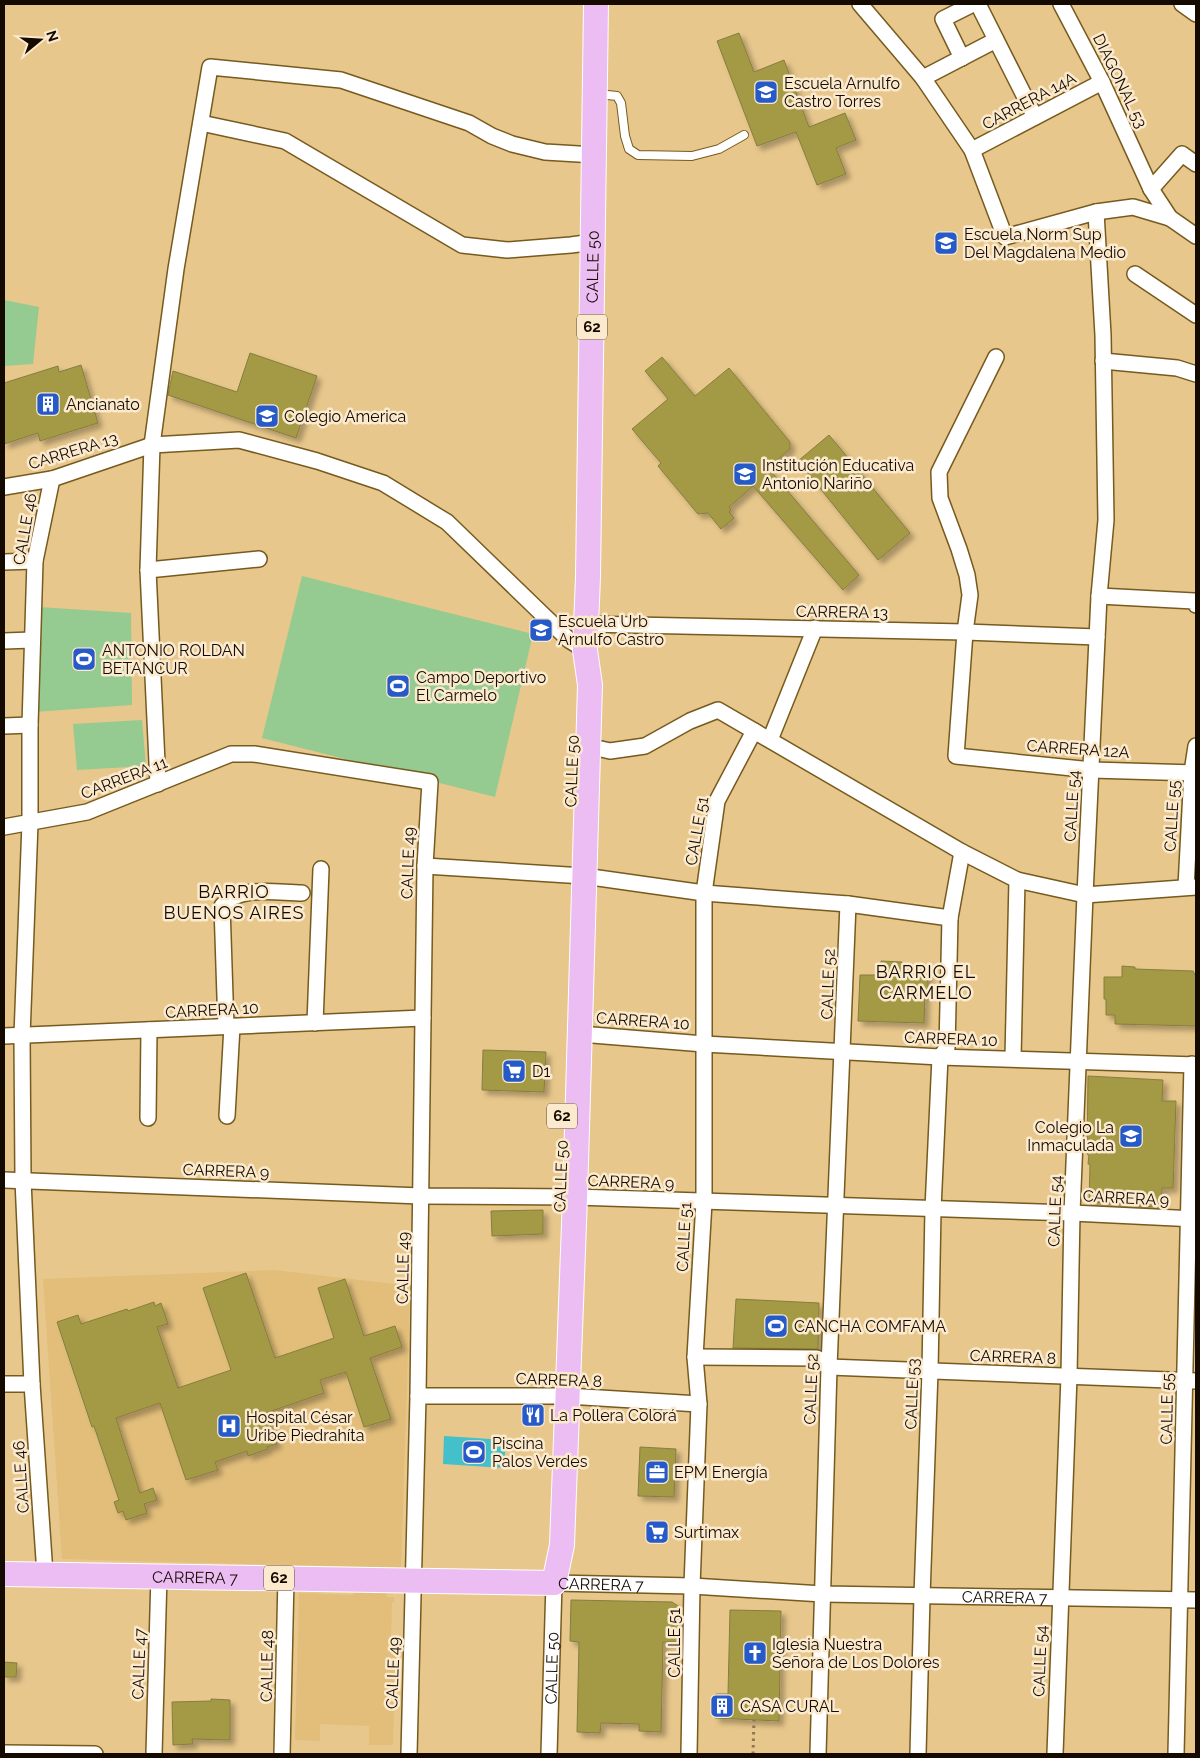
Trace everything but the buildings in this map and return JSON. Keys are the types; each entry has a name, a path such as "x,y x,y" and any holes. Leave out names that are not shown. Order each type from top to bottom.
{"main road":[{"name":"CALLE 50","path":"554,1582 562,1546 560,1396 576,875 588,746 590,685 585,650 595,155 596,4"},
{"name":"CALLE 50","path":"567,1197 580,1034 576,875 575,684 585,650"},
{"name":"CARRERA 7","path":"4,1574 554,1582"}],"street":[{"path":"860,4 923,78 972,150 1005,237 1096,212 1133,206 1170,218 1196,236"},
{"path":"962,58 944,20 973,4"},
{"path":"978,4 1035,117"},
{"name":"DIAGONAL 53","path":"1061,4 1102,82 1146,174 1151,189 1170,218"},
{"path":"1182,4 1196,14"},
{"path":"923,78 996,40"},
{"path":"158,784 148,570 152,445 176,269 210,67 341,80 469,123 492,136 512,144 545,152 595,155"},
{"name":"CARRERA 14A","path":"972,150 1102,82"},
{"path":"201,123 285,141 462,245 507,250 593,242"},
{"path":"1151,189 1182,154 1196,164"},
{"name":"CALLE 54","path":"1055,1754 1072,1213 1085,895 1099,596 1106,520 1103,361 1096,212"},
{"path":"1135,274 1196,315"},
{"path":"965,632 970,595 962,558 940,498 939,472 996,357"},
{"path":"1103,361 1177,368 1196,374"},
{"name":"CARRERA 13","path":"4,487 52,479 152,445 239,440 383,483 447,522 569,640 585,650"},
{"name":"CALLE 46","path":"45,1574 32,1384 23,1180 22,1036 30,823 30,725 35,561 52,479"},
{"path":"148,570 259,559"},
{"path":"4,562 35,561"},
{"path":"1099,596 1195,603"},
{"name":"CARRERA 13","path":"586,624 815,628 1097,637"},
{"path":"770,740 815,628"},
{"name":"CARRERA 12A","path":"965,632 956,756 1092,770 1194,773"},
{"path":"4,641 32,640"},
{"path":"588,746 610,751 645,746 690,721 718,710 962,852 1017,880 1085,895 1191,887"},
{"path":"4,726 30,725"},
{"name":"CALLE 51","path":"689,1754 692,1586 699,1404 696,1357 704,1202 704,893 717,801 754,731"},
{"name":"CALLE 55","path":"1191,887 1196,746"},
{"name":"CARRERA 11","path":"4,827 87,812 231,754 254,754 430,782"},
{"name":"CALLE 49","path":"409,1754 418,1396 425,866 430,782"},
{"name":"CALLE 53","path":"918,1754 933,1208 940,1057 948,1048 950,918 962,852"},
{"path":"425,866 576,875 704,893 848,904 950,918"},
{"path":"315,1023 321,869"},
{"path":"1013,1058 1017,880"},
{"path":"227,1116 229,1026 222,906 228,899 241,893 302,893"},
{"name":"CALLE 52","path":"818,1754 829,1366 848,904"},
{"name":"CARRERA 10","path":"4,1036 423,1018"},
{"path":"148,1118 149,1030"},
{"name":"CARRERA 10","path":"580,1034 704,1044 843,1050 940,1057 1194,1064"},
{"name":"CALLE 55","path":"1176,1754 1179,1600 1191,1381 1194,1064"},
{"name":"CARRERA 9","path":"4,1180 421,1196 567,1197 933,1208 1192,1219"},
{"name":"CARRERA 8","path":"696,1357 817,1358 829,1366 1191,1381"},
{"path":"4,1384 32,1384"},
{"name":"CARRERA 8","path":"418,1396 560,1396 699,1404"},
{"name":"CALLE 47","path":"154,1754 160,1575"},
{"name":"CALLE 48","path":"282,1754 286,1578"},
{"name":"CARRERA 7","path":"554,1582 692,1586 823,1594 1196,1600"},
{"name":"CALLE 50","path":"549,1754 554,1582"},
{"path":"4,1753 95,1754"}],"lane":[{"path":"596,94 617,96 621,103 625,136 629,149 638,154 692,156 719,149 744,134"}],"path":[{"path":"753,1754 754,1720"}],"shaded area":[{"name":"Hospital César Uribe Piedrahíta","path":"274,1270 403,1285 410,1294 401,1568 62,1559 43,1279"},
{"path":"354,1590 387,1591 387,1597 394,1597 394,1602 392,1603 391,1636 396,1636 393,1745 369,1745 369,1726 320,1724 320,1741 295,1740 299,1593 353,1595"}],"green space":[{"path":"4,300 39,307 33,364 4,366"},
{"name":"Campo Deportivo El Carmelo","path":"302,576 533,634 495,797 262,738"},
{"name":"ANTONIO ROLDAN BETANCUR","path":"39,607 131,613 132,705 34,712"},
{"path":"142,720 146,766 77,770 73,724"}],"water":[{"name":"Piscina Palos Verdes","path":"444,1436 506,1440 504,1468 443,1464"}],"place":[{"name":"Escuela Arnulfo Castro Torres","path":"766,92"},
{"name":"Escuela Norm Sup Del Magdalena Medio","path":"946,243"},
{"name":"Ancianato","path":"48,404"},
{"name":"Colegio America","path":"267,416"},
{"name":"Institución Educativa Antonio Nariño","path":"745,474"},
{"name":"Escuela Urb Arnulfo Castro","path":"541,630"},
{"name":"ANTONIO ROLDAN BETANCUR","path":"84,659"},
{"name":"Campo Deportivo El Carmelo","path":"398,686"},
{"name":"D1","path":"514,1071"},
{"name":"Colegio La Inmaculada","path":"1131,1136"},
{"name":"CANCHA COMFAMA","path":"776,1326"},
{"name":"La Pollera Colorá","path":"533,1415"},
{"name":"Hospital César Uribe Piedrahíta","path":"229,1426"},
{"name":"Piscina Palos Verdes","path":"474,1452"},
{"name":"EPM Energía","path":"657,1472"},
{"name":"Surtimax","path":"657,1532"},
{"name":"Iglesia Nuestra Señora de Los Dolores","path":"755,1653"},
{"name":"CASA CURAL","path":"722,1706"}],"district":[{"name":"BARRIO BUENOS AIRES","path":"234,901"},
{"name":"BARRIO EL CARMELO","path":"926,981"}]}
